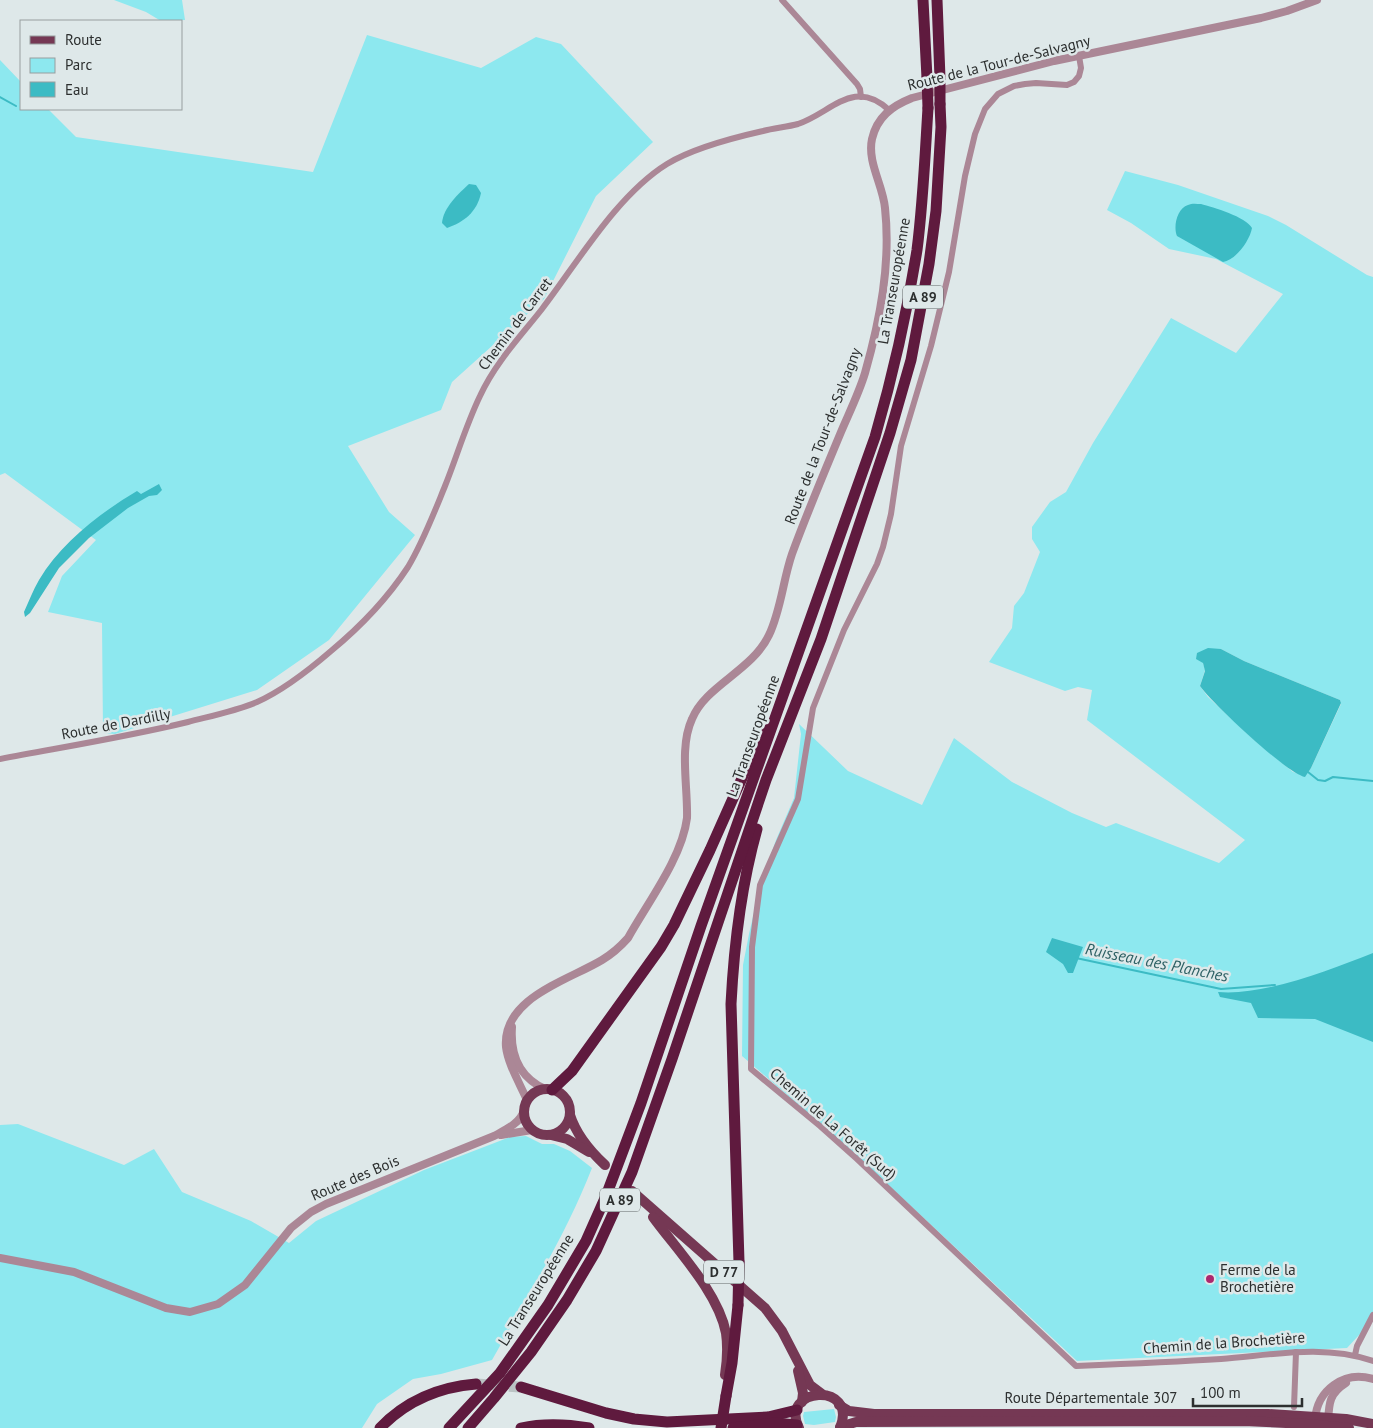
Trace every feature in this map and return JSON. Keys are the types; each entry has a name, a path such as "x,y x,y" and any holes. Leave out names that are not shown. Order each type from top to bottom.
{"highway":[{"name":"La Transeuropéenne","path":"450,1428 500,1373 517,1350 567,1275 594,1223 624,1149 875,436 888,391 910,288 924,187 928,108 923,0"},
{"name":"La Transeuropéenne","path":"468,1428 518,1367 567,1300 596,1251 632,1172 766,780 821,639 882,458 911,360 929,264 936,210 940,104 937,0"},
{"path":"548,1089 572,1071 661,947 710,850 759,740 774,725"},
{"path":"722,1428 724,1396 732,1364 738,1305 739,1262 731,1004 734,958 743,888 764,802 766,780"},
{"path":"380,1428 399,1411 426,1395 443,1389 476,1384"},
{"path":"522,1387 606,1413 634,1419 667,1422 768,1417 799,1406"},
{"path":"733,1428 775,1423 798,1427"},
{"path":"521,1428 559,1424 588,1428"}],"main road":[{"path":"596,1157 577,1132 567,1102 558,1092 548,1089 532,1094 525,1105 526,1124 532,1130 544,1135 567,1139 596,1157 605,1165"},
{"path":"551,1135 564,1128 570,1115"},
{"name":"D 77","path":"632,1191 764,1308 782,1331 810,1385 822,1394"},
{"path":"641,1200 678,1248 717,1308 726,1333 724,1396"},
{"name":"D 77","path":"795,1356 803,1395 799,1406"},
{"path":"798,1427 796,1420 799,1406 809,1396 822,1394"},
{"name":"Route Départementale 307","path":"822,1394 832,1398 839,1406 849,1411 874,1414 1258,1414 1321,1421 1373,1424"},
{"path":"839,1406 842,1416 840,1428"},
{"name":"Route Départementale 307","path":"840,1428 856,1422 1244,1421 1321,1421 1350,1428"}],"street":[{"path":"782,0 857,84 861,97 875,98 889,110"},
{"name":"Route de la Tour-de-Salvagny","path":"525,1105 506,1049 508,1030 527,1001 600,961 628,938 678,852 687,811 686,739 692,718 710,696 753,659 769,635 792,556 864,376 878,326 887,247 885,206 871,150 876,128 889,110 912,98 1016,70 1244,22 1287,11 1318,0"},
{"name":"Chemin de La Forêt (Sud)","path":"1076,1366 856,1159 751,1069 752,948 760,885 798,799 813,708 844,630 878,564 883,548 891,514 901,446 931,346 949,272 968,158 978,124 990,100 1003,91 1026,84 1067,84 1074,82 1079,76 1081,68 1079,56"},
{"name":"Chemin de Carret","path":"236,709 257,702 274,692 332,651 372,614 392,590 409,565 426,531 480,394 498,363 540,311 620,204 667,164 694,152 763,130 797,124 813,118 845,99 861,97"},
{"name":"Route de Dardilly","path":"0,759 132,735 236,709"},
{"path":"513,1020 512,1047 517,1063 533,1083 548,1089"},
{"name":"Route des Bois","path":"0,1258 74,1272 166,1308 190,1312 218,1304 245,1285 291,1228 311,1212 326,1204 494,1136 516,1123 523,1114 525,1105"},
{"name":"Route des Bois","path":"494,1136 532,1130"},
{"path":"1355,1355 1373,1315"},
{"name":"Chemin de la Brochetière","path":"1076,1366 1220,1359 1329,1351 1355,1355 1373,1361"},
{"path":"1294,1407 1296,1352"},
{"path":"1321,1421 1320,1402 1334,1384 1355,1376 1370,1378"},
{"path":"1321,1421 1332,1395 1339,1388 1349,1381 1370,1378"}],"green space":[{"path":"114,0 182,0 185,20 159,20 146,12"},
{"path":"367,35 481,68 536,37 561,44 653,142 596,196 544,299 452,382 441,410 348,446 389,512 415,535 329,640 257,690 115,734 103,733 102,623 48,612 62,576 96,540 5,473 0,475 0,60 20,81 20,110 49,110 76,137 313,172"},
{"path":"1125,171 1178,185 1268,216 1373,277 1373,1320 1347,1348 1077,1361 852,1151 742,1056 743,965 760,887 776,840 794,798 801,734 799,724 848,771 922,805 954,738 1012,782 1072,813 1106,827 1116,823 1219,863 1245,840 1087,720 1092,690 1078,687 1065,691 989,662 1012,628 1014,606 1024,593 1040,552 1032,539 1032,527 1050,502 1066,492 1093,443 1171,318 1236,353 1283,294 1216,259 1169,249 1131,223 1107,210","holes":["1221,649 1244,661 1340,700 1341,704 1311,768 1305,776 1293,772 1253,739 1208,697 1200,686 1205,670 1203,663"]},
{"path":"18,1124 124,1165 154,1149 182,1192 251,1221 289,1243 316,1221 424,1170 510,1137 526,1136 542,1144 554,1144 570,1151 592,1168 558,1242 492,1360 441,1374 413,1379 377,1404 362,1428 0,1428 0,1125"},
{"path":"834,1409 835,1422 814,1425 805,1424 804,1412"}],"water":[{"path":"469,184 476,185 481,193 476,206 459,223 447,228 442,223 445,212 452,201"},
{"path":"1190,204 1201,204 1236,216 1252,228 1242,249 1233,258 1223,262 1177,236 1176,223 1181,210"},
{"path":"159,484 162,490 157,495 149,496 128,508 89,538 59,568 30,613 25,617 24,612 39,580 48,566 70,541 96,519 137,491 141,494"},
{"path":"1208,648 1221,649 1244,661 1340,700 1341,703 1305,777 1282,764 1267,751 1234,722 1200,686 1205,671 1203,663 1196,659 1197,653"},
{"path":"1052,938 1083,947 1073,973 1068,973 1063,964 1046,952"},
{"path":"1373,953 1373,1042 1315,1019 1258,1018 1251,1003 1220,997 1218,992 1256,990 1276,986 1317,974"}],"waterway":[{"path":"0,97 16,106"},
{"path":"1308,772 1318,780 1325,781 1333,777 1373,781"},
{"name":"Ruisseau des Planches","path":"1076,958 1221,989 1275,985"}],"tunnel":[{"path":"476,1384 521,1387"}],"place":[{"name":"Ferme de la Brochetière","path":"1210,1279"}]}
